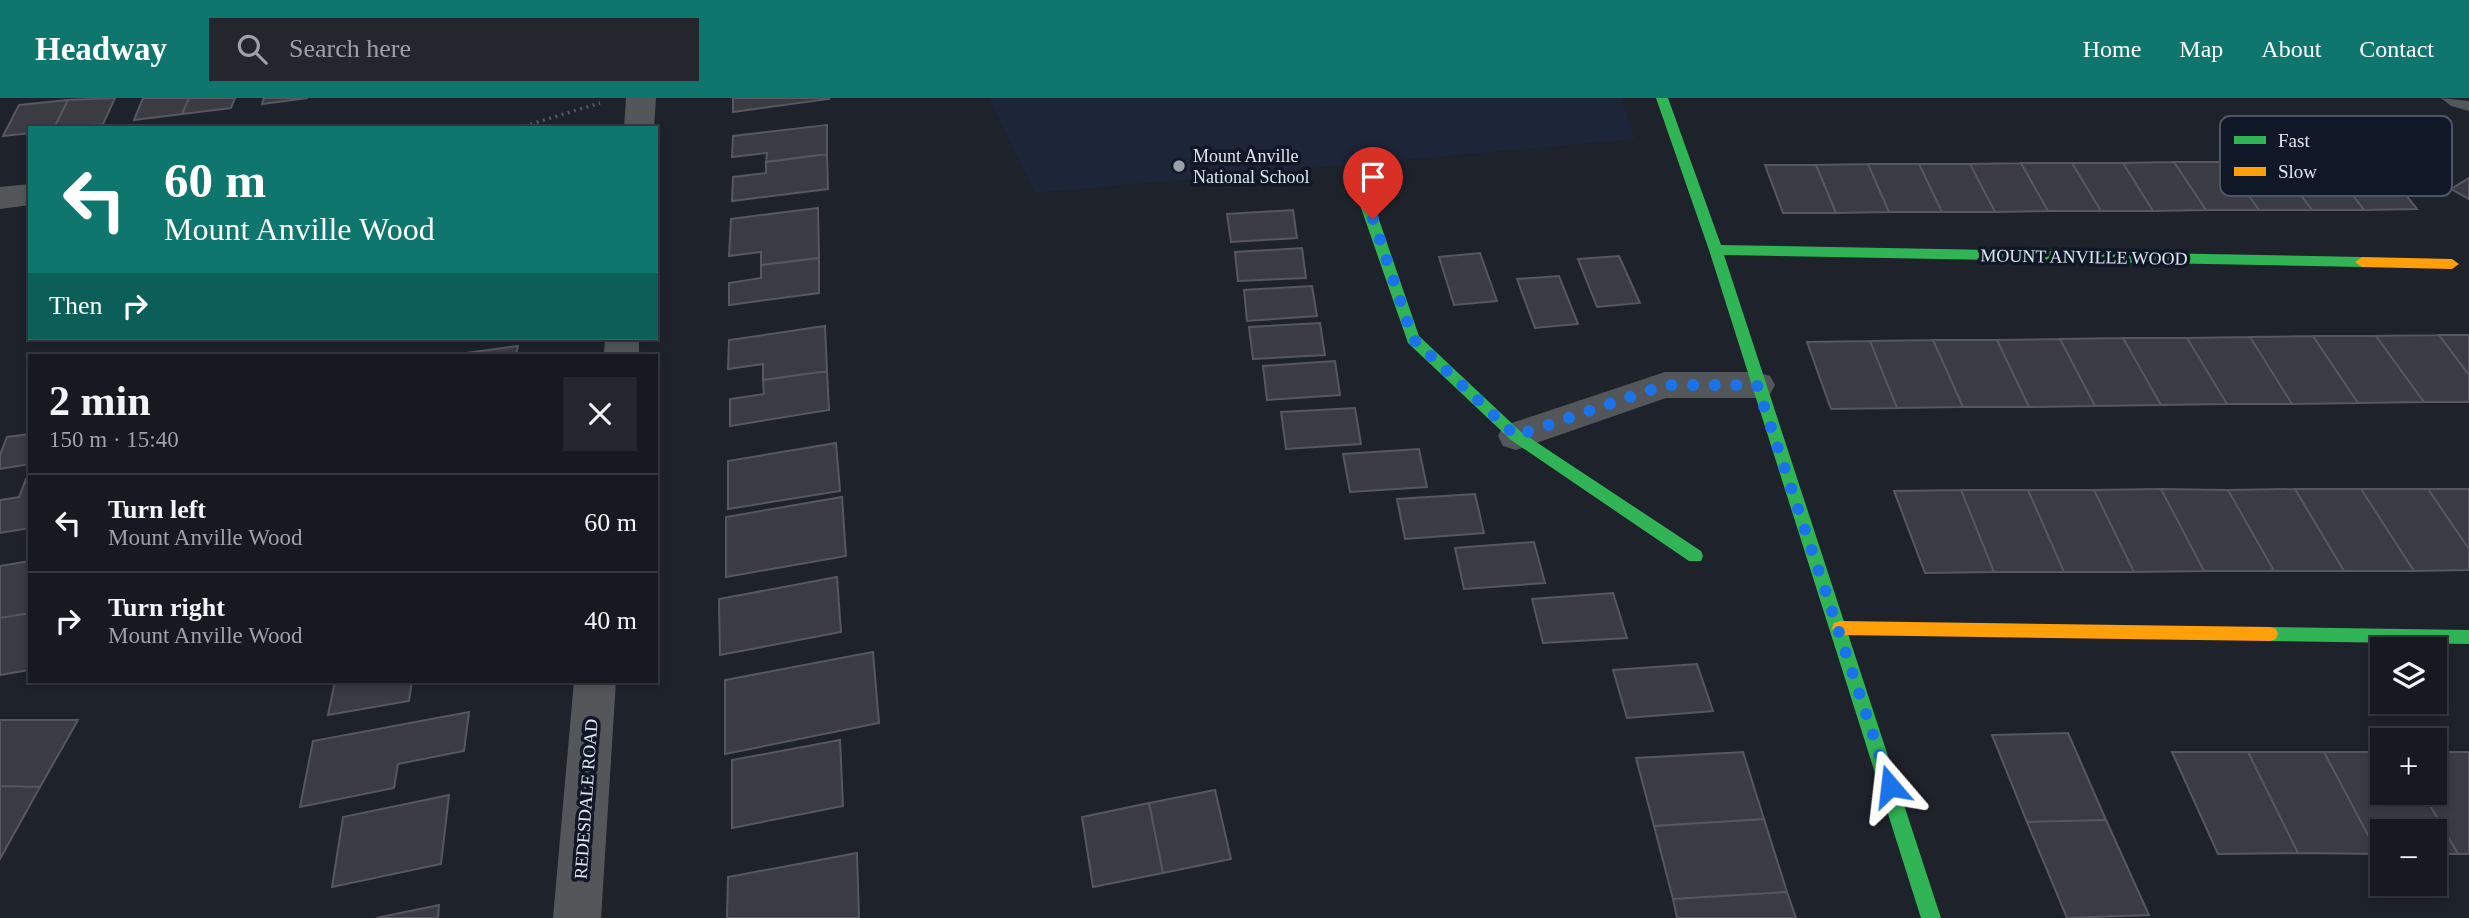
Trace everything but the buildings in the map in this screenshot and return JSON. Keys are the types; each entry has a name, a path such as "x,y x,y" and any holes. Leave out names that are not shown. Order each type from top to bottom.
{"street":[{"path":"639,126 641,98"},
{"path":"1662,98 1716,250 1757,385 1840,628 1931,918"},
{"path":"1367,205 1413,339 1516,436 1695,556"},
{"name":"MOUNT ANVILLE WOOD","path":"1716,250 2452,264"},
{"path":"1516,436 1665,385 1757,385"},
{"path":"1840,628 2469,637"},
{"name":"REDESDALE ROAD","path":"577,918 595,683"}],"lane":[{"path":"2448,98 2469,106"}],"path":[{"path":"525,126 603,103"}],"shaded area":[{"name":"Mount Anville National School","path":"989,98 1621,98 1635,139 1035,193"}],"traffic: fast":[{"path":"1662,98 1716,250 1931,918"},
{"path":"1367,205 1413,339 1516,436 1695,556"},
{"path":"1716,250 2362,262"},
{"path":"2270,634 2469,637"}],"traffic: slow":[{"path":"2362,262 2452,264"},
{"path":"1840,628 2270,634"}],"place":[{"name":"Mount Anville National School","path":"1179,166"}],"route":[{"path":"1373,219 1413,339 1516,436 1665,385 1757,385 1840,628 1890,786"}]}
